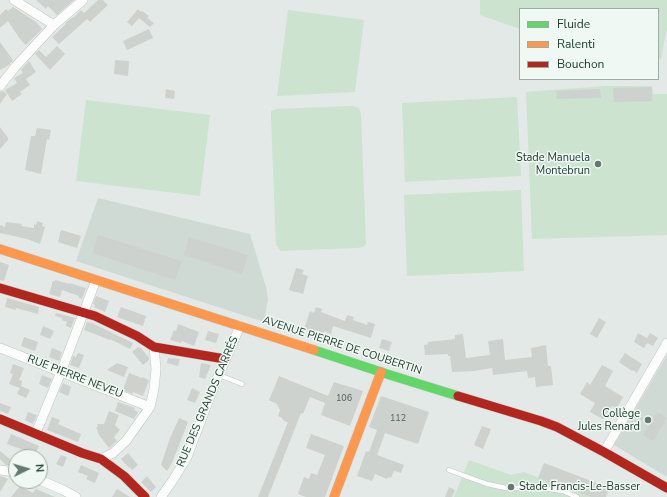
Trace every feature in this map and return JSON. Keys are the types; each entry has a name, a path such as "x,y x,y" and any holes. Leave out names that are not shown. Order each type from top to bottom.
{"street":[{"path":"14,0 54,25"},
{"path":"0,86 16,66 54,25 83,0"},
{"name":"AVENUE PIERRE DE COUBERTIN","path":"0,249 381,372 541,421 557,427 667,488"},
{"path":"36,433 96,280"},
{"path":"0,288 95,316 137,336 154,347 225,359"},
{"name":"RUE DES GRANDS CARRÉS","path":"163,495 187,457 225,359 240,326"},
{"path":"604,452 667,343"},
{"path":"102,459 113,453 126,441 150,407 156,370 154,347"},
{"name":"RUE PIERRE NEVEU","path":"0,348 150,407"},
{"path":"334,497 381,372"},
{"path":"0,418 82,453 102,459 124,476 145,497"},
{"path":"48,483 76,497"},
{"path":"163,495 174,497"}],"lane":[{"path":"219,375 242,384"},
{"path":"449,470 487,484 506,488 550,489 563,491 577,497"}],"shaded area":[{"path":"98,198 250,234 266,287 268,299 264,322 76,261"},
{"name":"Collège Jules Renard","path":"667,355 667,477 614,445"}],"green space":[{"path":"480,0 667,0 667,28 661,59 659,58 659,8 519,8 519,29 480,15"},
{"path":"288,10 364,20 355,92 277,96"},
{"name":"Stade Manuela Montebrun","path":"605,86 652,86 653,94 667,94 667,235 532,239 526,92"},
{"path":"517,97 521,176 405,182 402,103"},
{"path":"86,100 210,115 200,196 76,181"},
{"path":"353,106 359,108 361,114 366,244 363,247 357,248 281,251 276,245 271,111 276,109"},
{"path":"521,190 524,271 407,276 404,195"},
{"name":"Stade Francis-Le-Basser","path":"469,460 511,475 524,472 591,497 454,497"}],"building":[{"path":"36,0 74,0 57,15 48,6 46,9"},
{"path":"98,0 103,0 108,5 90,22 87,19 59,44 52,37 66,24 65,23 81,10 84,13"},
{"path":"13,7 36,22 42,29 26,45 8,21 0,28 0,15 6,9 8,11"},
{"path":"138,9 149,16 147,18 154,23 150,27 139,18 132,26 127,22"},
{"path":"149,29 153,38 127,50 123,41"},
{"path":"0,42 13,60 9,65 0,70"},
{"path":"57,46 65,54 50,70 35,54 39,50 46,57"},
{"path":"115,60 129,61 128,76 114,74"},
{"path":"29,61 36,72 26,79 30,85 20,92 22,94 12,101 5,90 17,83 14,78 23,73 21,70"},
{"path":"652,87 652,101 614,102 613,88"},
{"path":"166,89 175,91 174,99 165,98"},
{"path":"600,89 601,98 557,99 556,91"},
{"path":"3,91 7,94 0,104 0,92"},
{"path":"0,127 8,140 0,149"},
{"path":"37,128 51,130 49,140 47,139 41,174 25,170 31,136 35,136"},
{"path":"37,221 43,223 42,226 45,227 40,244 27,239 0,233 0,225 5,227 6,222 22,224 21,226 34,228 34,224 36,225"},
{"path":"61,230 81,236 77,248 58,242"},
{"path":"98,235 182,261 175,280 92,253"},
{"path":"189,237 248,255 242,274 184,255"},
{"path":"0,262 9,265 4,281 0,280"},
{"path":"296,268 304,270 302,274 308,276 303,294 289,290"},
{"path":"55,280 86,288 82,299 79,298 79,296 62,290 60,297 49,294 53,281"},
{"path":"96,296 109,301 105,312 94,307 95,305 93,304"},
{"path":"7,298 39,307 38,314 16,308 16,310 5,307"},
{"path":"121,307 146,316 143,326 117,317"},
{"path":"316,307 322,309 321,312 345,321 347,315 354,317 353,320 367,325 368,322 375,324 371,338 333,326 331,334 324,331 324,333 304,329 310,311 314,313"},
{"path":"56,313 75,318 71,328 66,326 67,322 62,320 62,318 55,316"},
{"path":"599,318 606,322 597,338 590,334"},
{"path":"87,322 133,343 130,349 110,339 84,330"},
{"path":"178,324 199,332 194,346 182,341 181,343 170,340 174,330 176,331"},
{"path":"43,326 54,331 50,339 40,335"},
{"path":"208,331 219,334 216,343 205,340"},
{"path":"638,333 647,338 650,333 658,338 653,346 647,343 644,348 634,342"},
{"path":"463,334 466,358 490,355 488,341 503,339 505,360 532,357 531,348 546,345 548,366 551,366 553,385 536,387 535,377 528,378 527,371 493,375 492,368 452,372 450,356 448,356 448,354 425,355 424,345 428,344 428,342 455,339 455,335"},
{"path":"24,337 38,342 35,351 21,346"},
{"path":"382,339 392,342 389,351 379,348"},
{"path":"138,347 141,348 149,358 149,360 143,365 132,352"},
{"path":"52,348 62,352 59,361 49,357"},
{"path":"78,353 84,355 79,368 70,365 73,356 76,357"},
{"path":"625,353 642,364 637,373 619,362"},
{"path":"168,358 180,359 178,366 167,363"},
{"path":"117,363 128,367 124,377 107,370"},
{"path":"201,363 211,365 205,379 199,377"},
{"path":"13,364 24,368 19,380 22,381 21,386 30,390 26,398 17,394 20,388 9,384 13,374 10,373"},
{"path":"602,365 613,371 605,386 623,397 617,408 612,406 603,419 590,412 595,403 580,394 587,382 590,385"},
{"path":"129,373 149,380 143,396 133,392 132,394 123,390"},
{"path":"42,375 52,379 48,388 39,384"},
{"path":"279,376 328,396 334,382 363,391 350,426 321,415 325,403 310,397 303,414 301,413 268,497 258,497 288,422 284,421 278,416 280,410 277,404 269,400"},
{"path":"63,383 71,387 68,396 59,392"},
{"path":"192,388 200,392 195,403 187,400"},
{"path":"381,396 429,412 418,444 385,433 377,455 404,465 401,473 394,471 391,478 388,477 387,479 375,474 372,481 357,476 366,451 369,452 377,430 369,427"},
{"path":"118,402 135,408 134,410 138,412 134,419 115,411"},
{"path":"0,403 11,407 8,414 0,411"},
{"path":"109,411 119,415 115,425 120,430 114,437 117,441 109,448 99,435 96,427 98,427 97,424 104,424"},
{"path":"28,412 37,415 33,424 25,420"},
{"path":"657,412 667,418 653,441 643,435"},
{"path":"52,417 60,420 58,424 81,434 78,442 47,430"},
{"path":"179,418 188,422 172,463 167,471 161,465 170,438"},
{"path":"482,426 491,429 483,449 474,445"},
{"path":"11,434 39,446 38,449 21,449 7,444"},
{"path":"311,434 344,446 325,497 306,497 298,494 304,477 309,479 311,473 317,475 325,455 306,448"},
{"path":"0,451 8,458 8,465 6,465 0,459"},
{"path":"128,453 138,465 132,470 121,459"},
{"path":"61,455 67,457 63,467 56,464"},
{"path":"544,463 610,488 606,497 591,497 538,478"},
{"path":"81,465 99,473 95,483 86,479 88,476 78,472"},
{"path":"0,476 8,479 0,492"},
{"path":"147,476 156,487 151,492 141,482"},
{"path":"449,487 455,490 452,497 445,497"},
{"path":"18,489 26,489 33,493 36,489 55,497 11,497"},
{"path":"117,489 130,497 112,497"}],"traffic: fast":[{"path":"314,350 458,396"}],"traffic: slow":[{"path":"0,249 314,350"},
{"path":"334,497 381,372"}],"traffic: jam":[{"path":"0,288 95,316 137,336 154,347 225,359"},
{"path":"458,396 557,427 667,488"},
{"path":"0,419 82,453 101,459 124,476 145,497"}],"place":[{"name":"Stade Manuela Montebrun","path":"598,164"},
{"name":"Collège Jules Renard","path":"648,420"},
{"name":"Stade Francis-Le-Basser","path":"511,487"}]}
